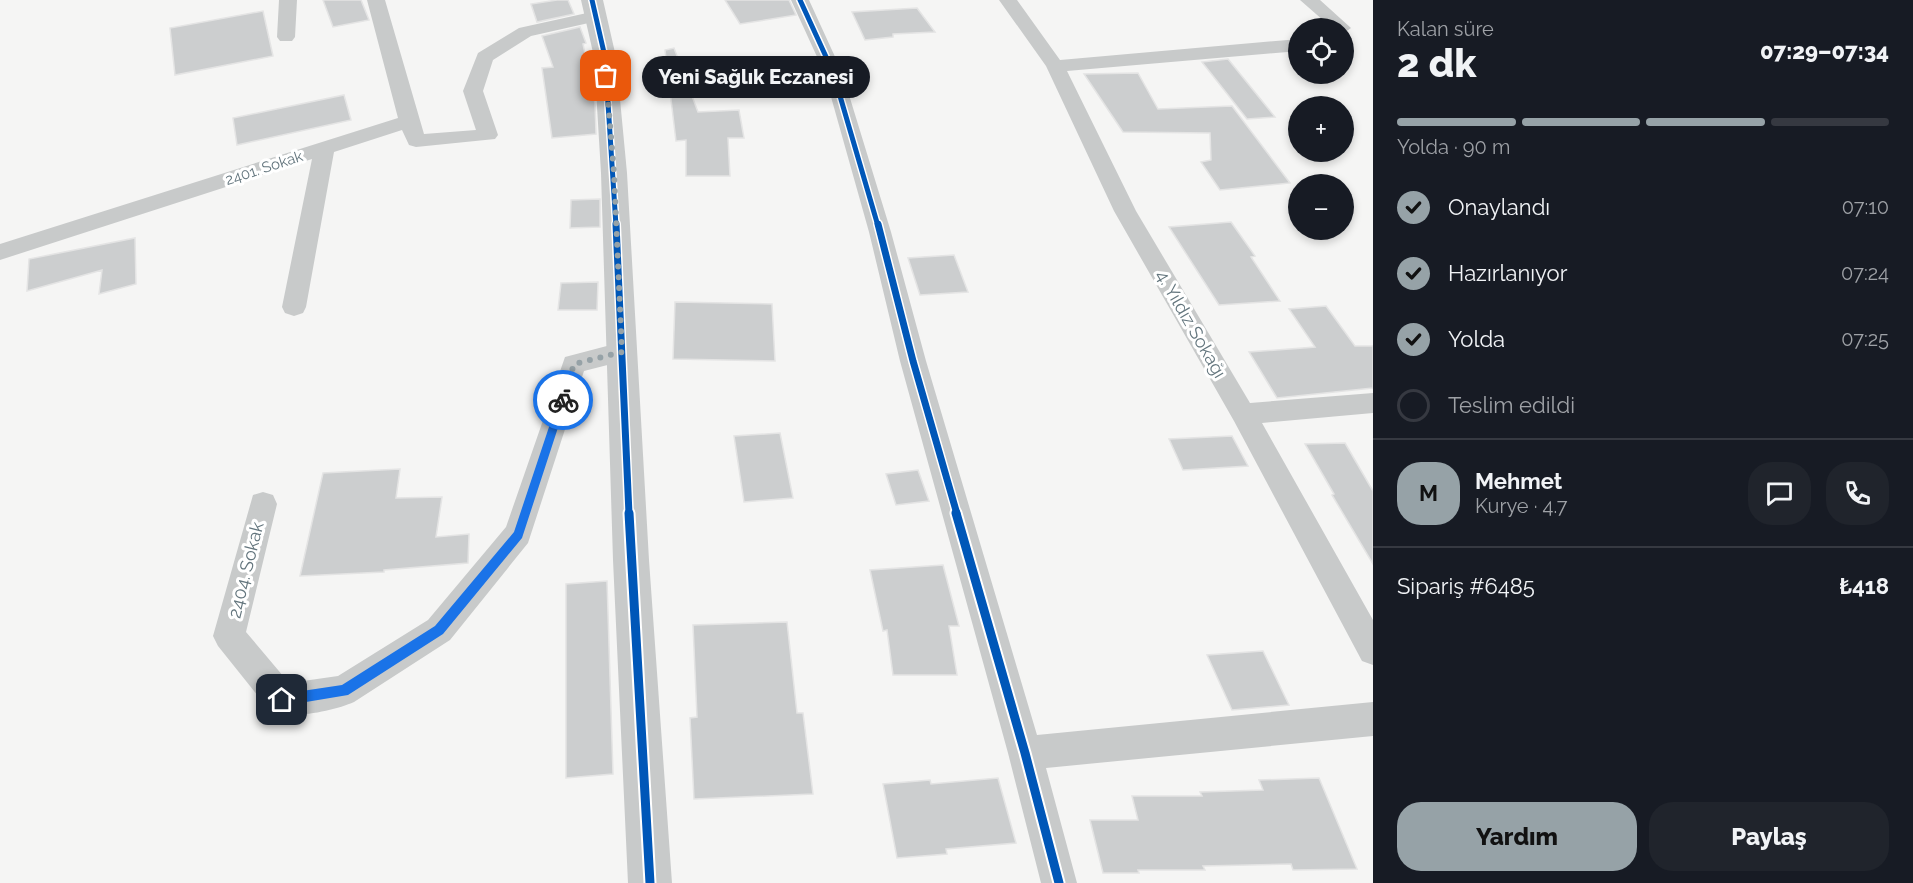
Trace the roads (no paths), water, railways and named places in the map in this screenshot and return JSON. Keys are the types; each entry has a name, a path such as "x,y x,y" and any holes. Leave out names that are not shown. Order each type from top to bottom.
{"street":[{"path":"286,37 288,0"},
{"path":"376,0 416,141 488,135 472,91 485,57 525,32 594,8 605,57 614,173 650,883"},
{"path":"800,0 838,88 1025,753 1059,883"},
{"name":"4. Yıldız Sokağı","path":"1008,0 1055,66 1125,211 1243,414 1373,650"},
{"path":"1309,0 1329,18"},
{"path":"1055,66 1288,46"},
{"name":"2401. Sokak","path":"0,252 409,121"},
{"path":"294,307 324,149"},
{"name":"2404. Sokak","path":"262,504 229,636 282,700 344,691 439,630 518,534 574,364 622,352"},
{"path":"1243,414 1373,403"},
{"path":"1025,753 1373,719"}],"place":[{"name":"Yeni Sağlık Eczanesi","path":"606,76"}]}
